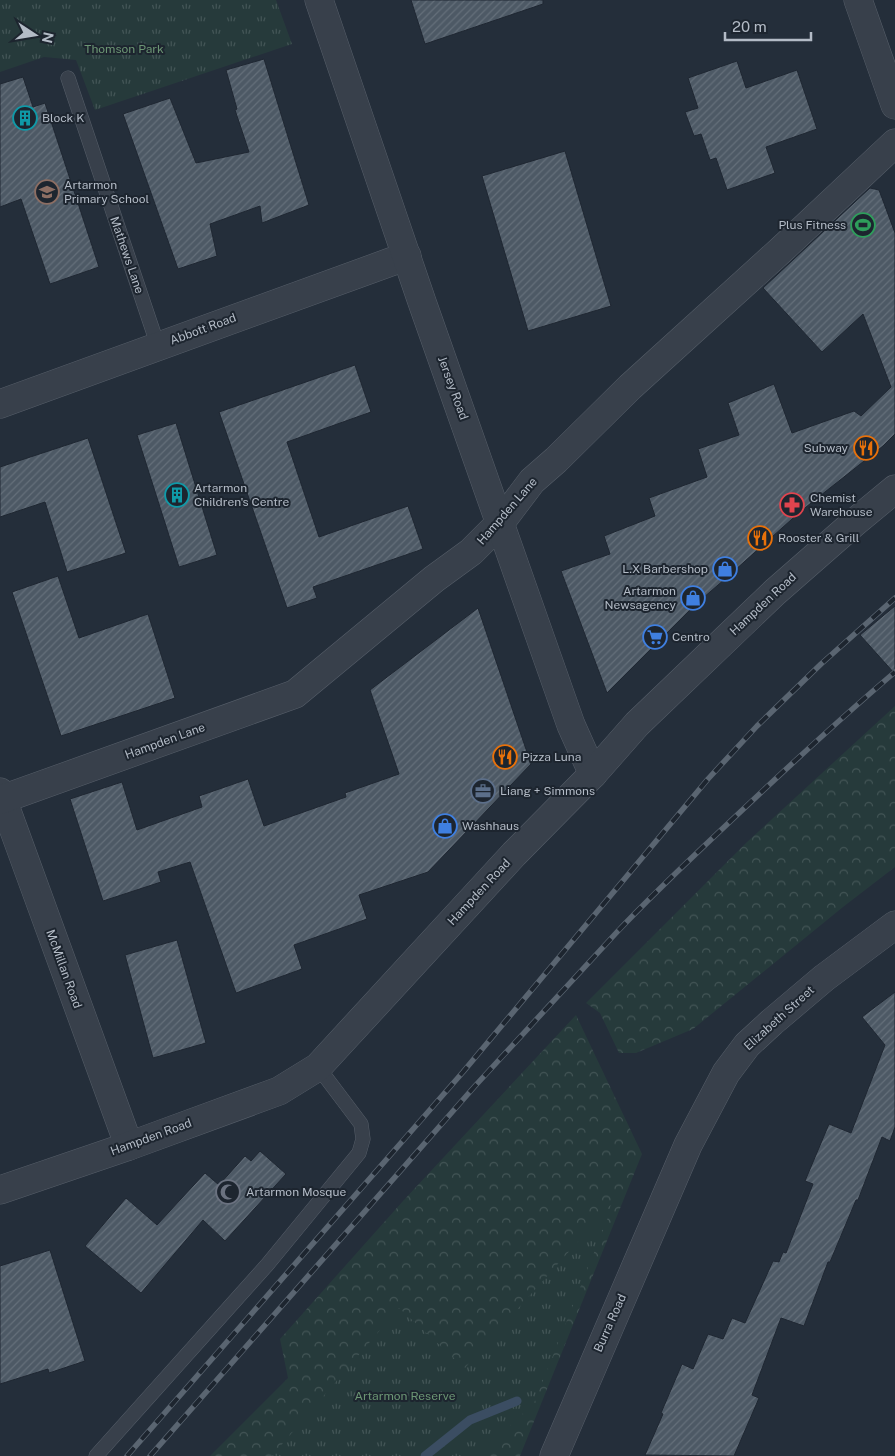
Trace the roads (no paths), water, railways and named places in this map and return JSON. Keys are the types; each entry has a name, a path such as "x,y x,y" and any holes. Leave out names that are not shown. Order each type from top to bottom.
{"street":[{"name":"Jersey Road","path":"319,0 571,725 593,774"},
{"path":"858,0 895,105"},
{"name":"Hampden Lane","path":"1,797 295,694 434,579 471,552 501,522 532,480 556,460 630,387 895,143"},
{"name":"Abbott Road","path":"0,404 407,256"},
{"name":"Hampden Road","path":"0,1190 129,1146 280,1091 318,1067 514,854 593,774 632,729 775,592 895,489"},
{"name":"McMillan Road","path":"1,797 129,1146"},
{"name":"Elizabeth Street","path":"668,1192 705,1109 726,1073 747,1045 824,978 895,925"},
{"name":"Burra Road","path":"554,1456 668,1192"}],"lane":[{"name":"Mathews Lane","path":"68,78 158,346"},
{"path":"96,1456 266,1265 359,1153 363,1139 361,1124 318,1067"}],"waterway":[{"path":"425,1456 470,1420 517,1401"}],"railway":[{"path":"127,1456 463,1072 708,779 757,726 821,664 895,598"},
{"path":"150,1456 475,1086 617,932 668,881 828,730 895,672"}],"place":[{"name":"Block K","path":"25,118"},
{"name":"Artarmon Primary School","path":"47,192"},
{"name":"Plus Fitness","path":"863,225"},
{"name":"Subway","path":"866,448"},
{"name":"Artarmon Children's Centre","path":"177,495"},
{"name":"Chemist Warehouse","path":"792,505"},
{"name":"Rooster & Grill","path":"760,538"},
{"name":"L.X Barbershop","path":"725,569"},
{"name":"Artarmon Newsagency","path":"693,598"},
{"name":"Centro","path":"655,637"},
{"name":"Pizza Luna","path":"505,757"},
{"name":"Liang + Simmons","path":"483,791"},
{"name":"Washhaus","path":"445,826"},
{"name":"Artarmon Mosque","path":"228,1192"}],"park label":[{"name":"Thomson Park","path":"124,49"},
{"name":"Artarmon Reserve","path":"405,1396"}]}
